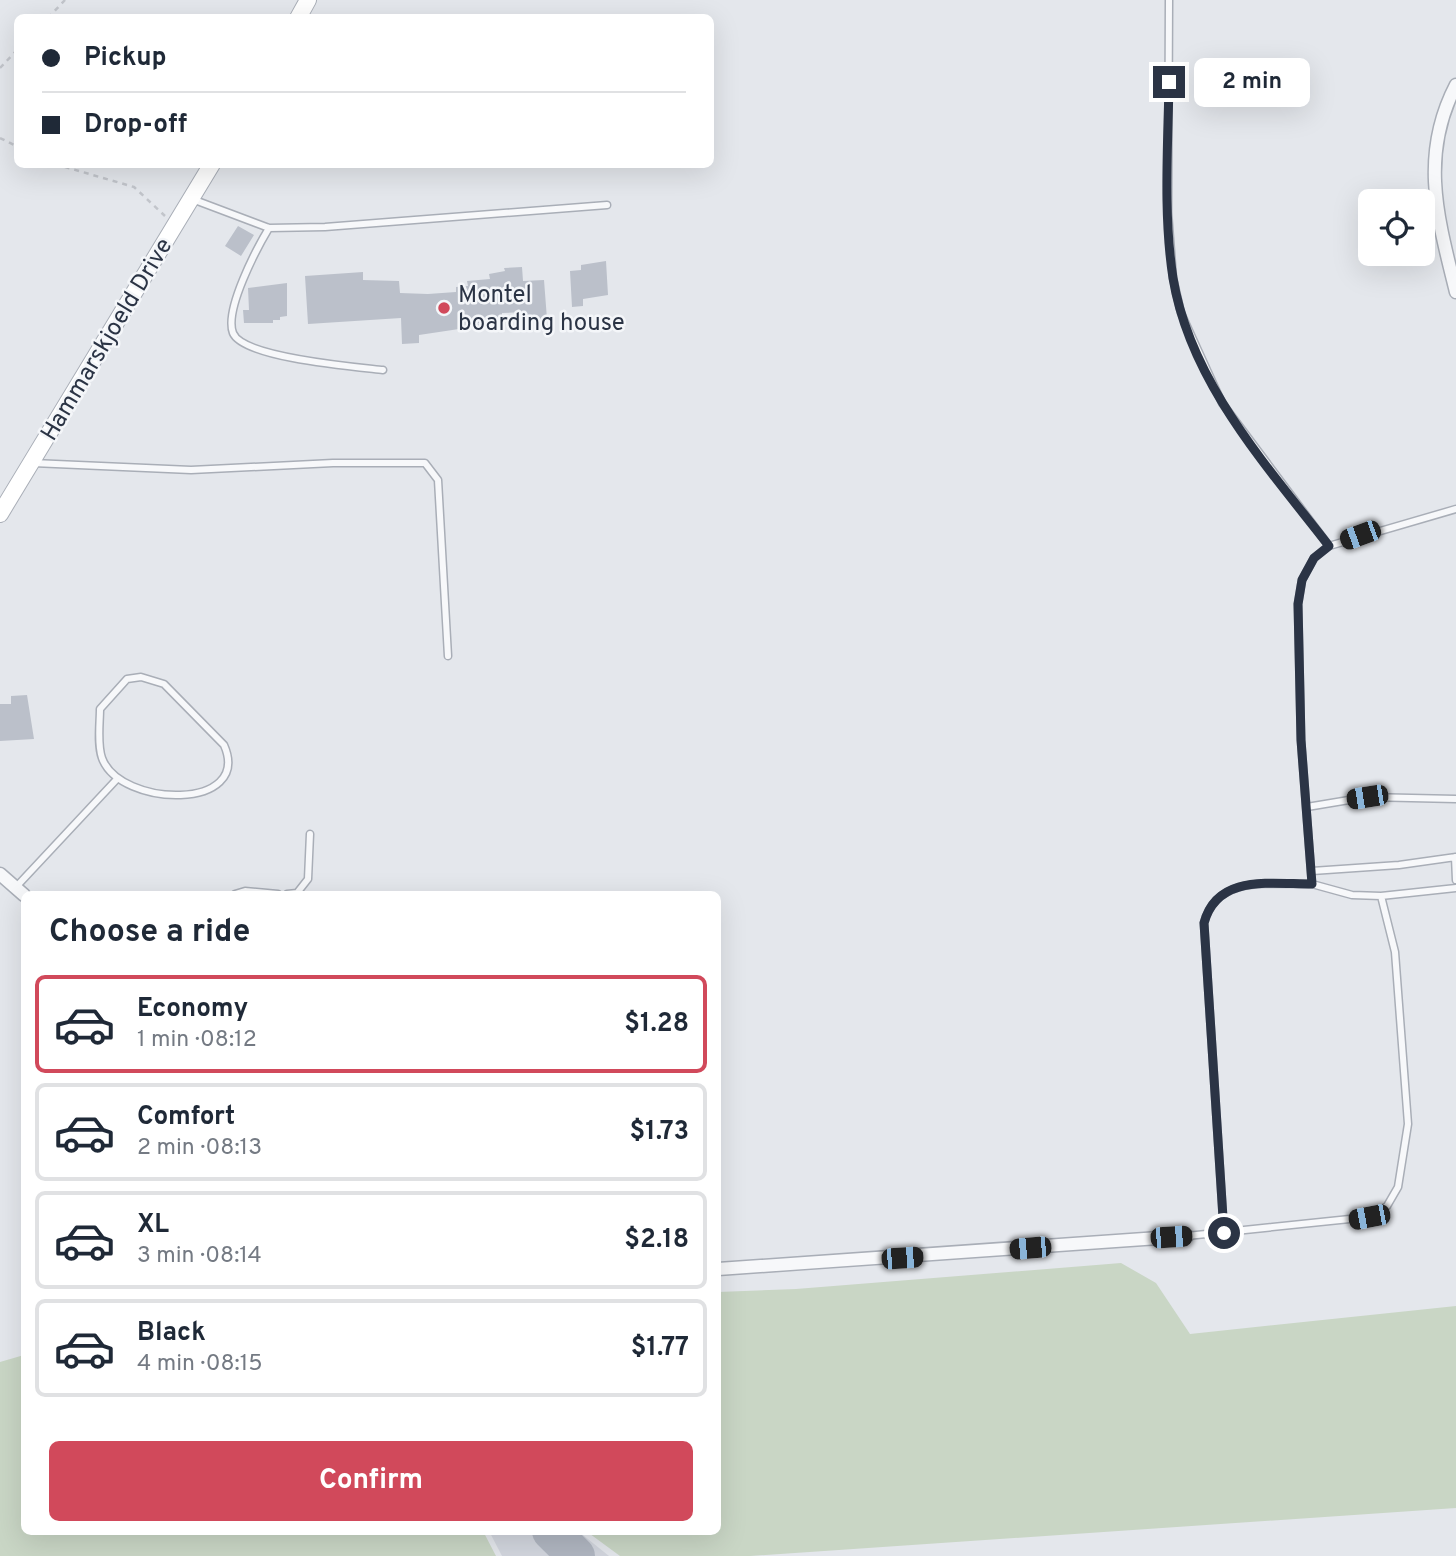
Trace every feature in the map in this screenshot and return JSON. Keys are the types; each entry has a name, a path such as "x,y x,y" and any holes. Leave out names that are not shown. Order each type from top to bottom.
{"main road":[{"name":"Hammarskjoeld Drive","path":"0,514 210,168"}],"street":[{"path":"1456,85 1446,104 1434,144 1433,176 1439,223 1456,292"},
{"path":"0,874 20,891"},
{"path":"721,1269 1187,1236"}],"lane":[{"path":"1169,0 1168,212 1173,278 1181,313 1222,403 1329,546"},
{"path":"192,199 269,228 338,226 607,205"},
{"path":"269,228 243,282 232,320 232,333 237,340 254,348 302,360 383,370"},
{"path":"31,463 191,470 333,463 425,463 438,480 448,656"},
{"path":"1312,884 1301,740 1298,604 1302,580 1314,558 1329,546 1456,509"},
{"path":"151,678 164,684 224,745 229,757 228,773 213,788 197,794 139,791 117,779 102,757 100,709 127,679 151,678"},
{"path":"20,891 117,779"},
{"path":"1307,807 1367,797 1456,799"},
{"path":"298,891 307,878 310,834"},
{"path":"1312,871 1399,865 1456,857 1456,880"},
{"path":"1224,1233 1204,923 1209,904 1223,892 1250,885 1312,884 1352,895 1381,896 1456,888"},
{"path":"1187,1236 1369,1217 1387,1206 1398,1187 1408,1125 1395,951 1381,896"}],"path":[{"path":"52,14 65,0"},
{"path":"0,68 14,53"},
{"path":"69,168 134,187 175,226"}],"shaded area":[{"path":"491,1535 583,1535 609,1556 502,1556"}],"green space":[{"path":"1121,1263 1156,1283 1190,1334 1456,1306 1456,1508 750,1556 620,1556 591,1535 721,1535 721,1292 796,1289"},
{"path":"21,1356 21,1535 485,1535 496,1556 0,1556 0,1362"}],"building":[{"path":"238,226 254,235 241,256 225,246"},
{"path":"606,261 608,295 583,299 583,306 572,307 570,271 581,270 581,265"},
{"path":"522,267 523,281 544,280 547,319 524,320 524,312 502,313 502,317 478,323 479,326 419,335 419,343 402,344 401,318 308,324 305,276 363,272 363,280 399,281 400,293 428,294 456,292 456,287 468,286 467,281 490,279 489,274 505,271 504,268"},
{"path":"287,283 287,316 273,320 273,323 244,323 243,310 249,310 248,288"},
{"path":"27,695 34,739 0,741 0,704 11,704 11,696"}],"taxiway":[{"path":"555,1535 576,1556"}],"place":[{"name":"Montel boarding house","path":"444,308"}],"route":[{"path":"1169,82 1168,212 1173,278 1181,313 1222,403 1329,546 1314,558 1302,580 1298,604 1301,740 1312,884 1250,885 1223,892 1209,904 1204,923 1224,1233"}]}
